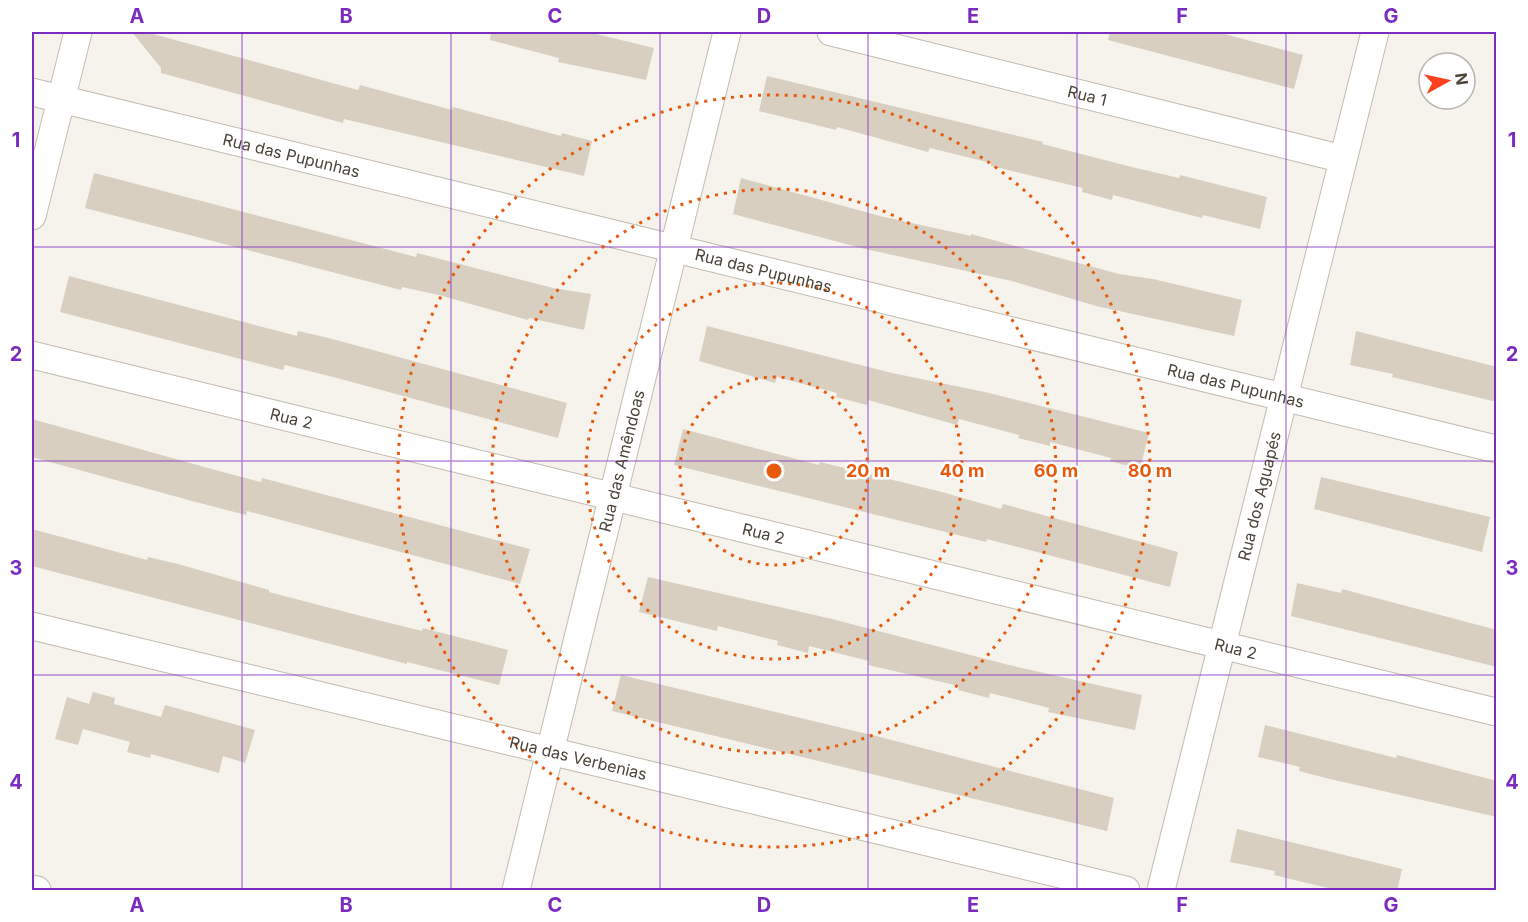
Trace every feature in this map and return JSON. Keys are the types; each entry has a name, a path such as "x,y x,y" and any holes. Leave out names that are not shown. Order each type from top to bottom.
{"street":[{"path":"32,216 78,32"},
{"name":"Rua das Amêndoas","path":"516,891 727,32"},
{"name":"Rua 1","path":"831,32 1343,159"},
{"name":"Rua dos Aguapés","path":"1161,891 1375,32"},
{"name":"Rua das Pupunhas","path":"32,92 1497,449"},
{"name":"Rua 2","path":"32,355 1497,712"},
{"name":"Rua das Verbenias","path":"32,626 1126,891"},
{"path":"32,889 37,891"}],"building":[{"path":"132,32 146,32 358,90 360,85 452,110 453,107 561,136 562,133 592,141 584,176 344,119 343,123 161,73 161,68"},
{"path":"491,32 588,32 654,48 646,80 558,62 559,58 490,40"},
{"path":"1110,32 1217,32 1303,55 1294,89 1108,40"},
{"path":"767,76 1043,142 1042,144 1136,168 1179,178 1180,175 1267,197 1260,229 1203,215 1202,218 1113,195 1112,200 1082,192 1083,188 991,166 991,163 930,148 928,152 837,127 836,130 759,111"},
{"path":"94,173 416,257 417,253 553,288 591,294 584,330 529,318 528,320 439,295 402,287 401,290 85,208"},
{"path":"741,178 880,216 971,236 971,234 1119,274 1153,279 1242,300 1234,336 1096,306 1012,281 865,249 733,214"},
{"path":"69,276 297,336 298,331 329,338 567,403 558,438 337,378 285,365 283,370 60,312"},
{"path":"707,326 892,373 985,392 1149,433 1140,469 1110,461 1111,458 1050,442 1050,446 1018,438 1019,435 959,419 957,425 868,400 867,405 836,397 837,393 777,377 775,383 699,361"},
{"path":"1356,331 1497,367 1497,402 1350,365"},
{"path":"32,419 261,482 262,478 530,549 520,584 247,511 246,515 192,501 32,457"},
{"path":"683,429 819,465 820,462 942,492 1001,509 1003,504 1178,552 1170,587 987,539 986,542 674,465"},
{"path":"1321,477 1490,517 1482,552 1314,509"},
{"path":"32,529 147,560 148,557 178,564 269,590 269,592 361,616 422,631 423,628 508,650 499,685 407,662 407,664 32,566"},
{"path":"648,577 832,619 1013,666 1142,695 1135,730 1048,712 1049,708 990,693 989,698 958,690 959,686 868,665 869,661 809,646 808,653 777,645 778,641 718,626 717,631 639,612"},
{"path":"1297,583 1341,593 1342,589 1497,630 1497,667 1291,616"},
{"path":"621,675 880,737 1114,798 1107,831 612,711"},
{"path":"93,692 115,698 114,704 161,717 165,705 255,730 245,763 223,756 219,773 151,754 150,758 127,752 130,742 83,729 78,745 55,739 67,697 89,704"},
{"path":"1265,725 1396,758 1397,755 1497,781 1497,817 1330,779 1299,771 1300,767 1258,757"},
{"path":"1237,829 1402,869 1397,891 1340,891 1274,875 1275,871 1230,862"}]}
